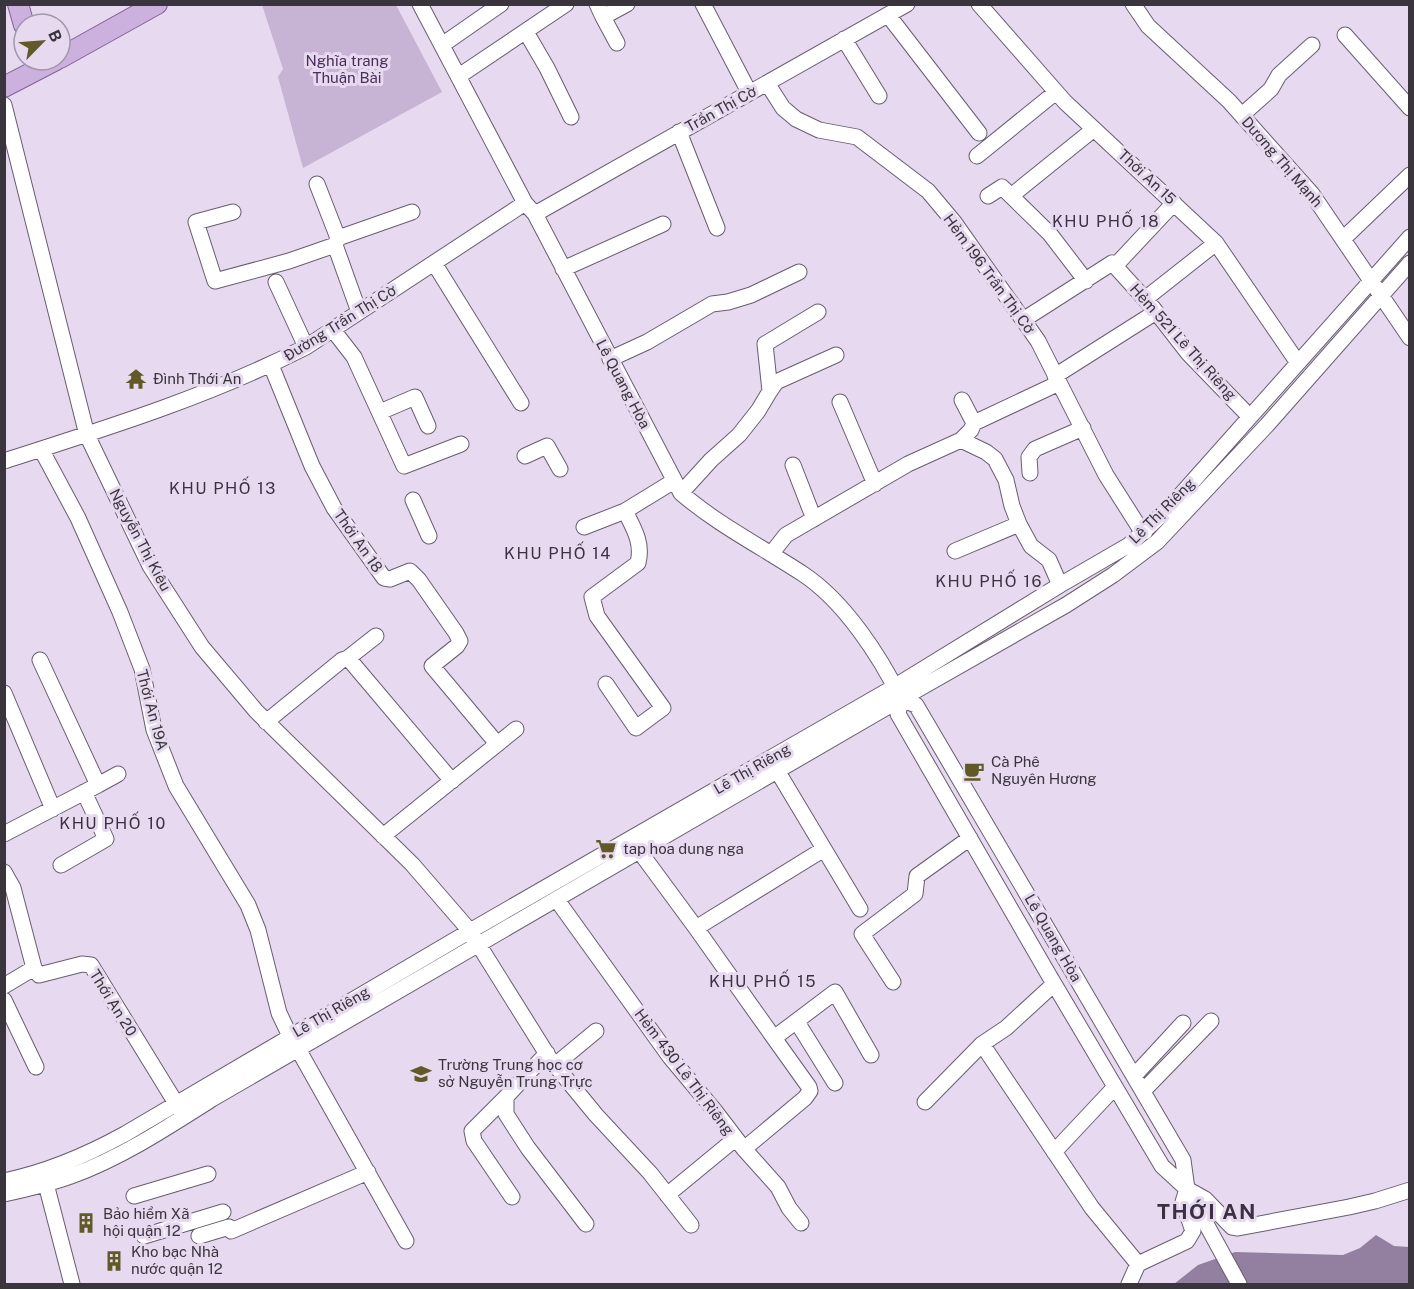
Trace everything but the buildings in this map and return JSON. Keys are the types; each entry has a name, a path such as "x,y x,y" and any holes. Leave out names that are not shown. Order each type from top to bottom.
{"main road":[{"path":"72,51 157,4"},
{"path":"4,87 26,72"}],"street":[{"name":"Lê Quang Hòa","path":"420,4 677,487 699,509 805,575 834,599 867,644 898,693 916,705 1183,1160 1186,1189"},
{"path":"442,45 501,4"},
{"path":"459,76 566,4"},
{"path":"617,43 600,11 627,4"},
{"path":"703,4 749,93"},
{"name":"Thới An 15","path":"979,4 1056,92 1216,243 1298,363"},
{"name":"Dương Thị Mạnh","path":"1133,4 1148,26 1242,115 1312,194 1410,338"},
{"path":"896,9 978,133"},
{"name":"Trần Thị Cờ","path":"530,208 679,132 896,9"},
{"path":"526,32 571,117"},
{"path":"1344,35 1410,108"},
{"path":"844,39 879,96"},
{"path":"1242,115 1270,90 1279,75 1312,45"},
{"name":"Hẻm 196 Trần Thị Cờ","path":"767,82 783,108 796,119 819,130 857,137 928,191 954,222 1038,341 1106,474 1139,527 1145,532"},
{"path":"977,156 1056,92"},
{"name":"Nguyễn Thị Kiêu","path":"4,105 87,435 150,566 202,647 267,722 412,864 470,931 551,1059 596,1115 650,1173 691,1226"},
{"path":"1011,196 1094,129"},
{"path":"679,132 717,228"},
{"path":"1343,239 1410,175"},
{"path":"317,184 359,312"},
{"path":"988,196 1002,188 1050,234 1086,281"},
{"path":"1023,320 1112,263 1115,266 1174,203"},
{"name":"Đường Trần Thị Cờ","path":"4,461 176,405 271,365 306,347 434,263 530,208"},
{"path":"233,212 196,222 215,281 289,261 412,212"},
{"path":"563,269 663,224"},
{"name":"Lê Thị Riêng","path":"294,1043 479,944 778,771 1060,585 1129,545 1176,500 1410,237"},
{"path":"1145,299 1216,243"},
{"path":"434,263 521,403"},
{"name":"Lê Thị Riêng","path":"4,1194 46,1184 100,1163 470,931 898,693 1066,605 1120,570 1157,542 1267,425 1410,263"},
{"name":"Hẻm 521 Lê Thị Riêng","path":"1115,266 1188,352 1250,417"},
{"path":"610,359 647,342 712,304 751,295 799,272"},
{"path":"276,282 306,347"},
{"path":"770,391 765,344 818,312"},
{"path":"771,554 786,535 908,464 961,440 971,430 974,423 1057,380 1156,312"},
{"path":"333,330 354,357 404,466 461,444"},
{"path":"584,526 625,511 677,487 739,435 758,411 776,382 836,355"},
{"name":"Thới An 18","path":"271,365 312,466 334,508 384,579 410,571 419,580 456,633 460,641 457,646 432,666 494,740 493,746"},
{"path":"380,412 415,397 428,426"},
{"path":"962,400 974,423"},
{"path":"840,402 875,484"},
{"path":"1030,473 1029,457 1035,449 1083,428"},
{"path":"961,440 995,459 1006,480 1019,524 1031,546 1049,560 1060,585"},
{"path":"525,456 547,446 560,469"},
{"name":"Thới An 19A","path":"41,449 78,518 120,612 142,669 154,730 176,786 248,905 258,930 279,1013 406,1241"},
{"path":"793,465 814,519"},
{"path":"414,500 429,536"},
{"path":"606,684 636,728 663,708 597,616 592,597 638,563 641,552 637,535 625,511"},
{"path":"955,550 1019,524"},
{"path":"267,722 342,660 348,658 376,636"},
{"path":"348,658 452,781"},
{"path":"40,660 98,785"},
{"path":"4,693 53,809"},
{"name":"Lê Quang Hòa","path":"898,693 898,714 1053,984 1162,1166 1186,1189 1197,1206 1239,1284"},
{"path":"383,836 516,729"},
{"path":"778,771 860,909"},
{"path":"4,834 118,774"},
{"path":"61,865 106,839 84,792"},
{"path":"892,982 862,934 915,894 917,876 970,838"},
{"path":"696,927 824,849"},
{"path":"640,852 774,1038 835,992 871,1055"},
{"path":"4,872 13,888 34,968 4,986"},
{"name":"Hẻm 430 Lê Thị Riêng","path":"557,900 670,1057 739,1144 805,1098 810,1091 774,1038"},
{"name":"Thới An 20","path":"34,968 39,975 82,964 91,965 180,1111"},
{"path":"925,1102 982,1044 1006,1028 1053,984"},
{"path":"4,1000 36,1067"},
{"path":"1143,1092 1211,1021"},
{"path":"797,1022 835,1083"},
{"path":"1134,1076 1183,1023"},
{"path":"512,1197 474,1141 472,1131 506,1097 551,1059 596,1031"},
{"path":"982,1044 1092,1208 1138,1264"},
{"path":"1054,1152 1115,1087"},
{"path":"506,1097 506,1114 528,1148 586,1224"},
{"name":"Lê Thị Riêng","path":"4,1180 46,1169 90,1153 180,1111"},
{"path":"667,1196 739,1144 778,1187 789,1208 801,1223"},
{"path":"200,1236 368,1172"},
{"path":"134,1196 208,1174"},
{"path":"46,1184 72,1284"},
{"path":"1129,1284 1138,1264 1187,1240 1193,1230 1183,1202 1186,1189 1205,1199 1232,1227 1238,1228 1358,1205 1410,1190"},
{"path":"144,1236 228,1224"}],"green space":[{"name":"Nghĩa trang Thuận Bài","path":"262,5 396,5 442,92 303,168 278,77 283,69"}],"shaded area":[{"path":"1376,1235 1394,1246 1409,1247 1409,1284 1174,1284 1198,1265 1235,1252 1343,1255 1360,1248"}],"place":[{"name":"Đình Thới An","path":"136,379"},
{"name":"Cà Phê Nguyên Hương","path":"974,771"},
{"name":"tap hoa dung nga","path":"606,849"},
{"name":"Trường Trung học cơ sở Nguyễn Trung Trực","path":"421,1074"},
{"name":"Bảo hiểm Xã hội quận 12","path":"86,1223"},
{"name":"Kho bạc Nhà nước quận 12","path":"114,1261"}],"district":[{"name":"KHU PHỐ 18","path":"1106,221"},
{"name":"KHU PHỐ 13","path":"223,488"},
{"name":"KHU PHỐ 14","path":"558,553"},
{"name":"KHU PHỐ 16","path":"989,581"},
{"name":"KHU PHỐ 10","path":"113,823"},
{"name":"KHU PHỐ 15","path":"763,981"},
{"name":"THỚI AN","path":"1207,1212"}]}
